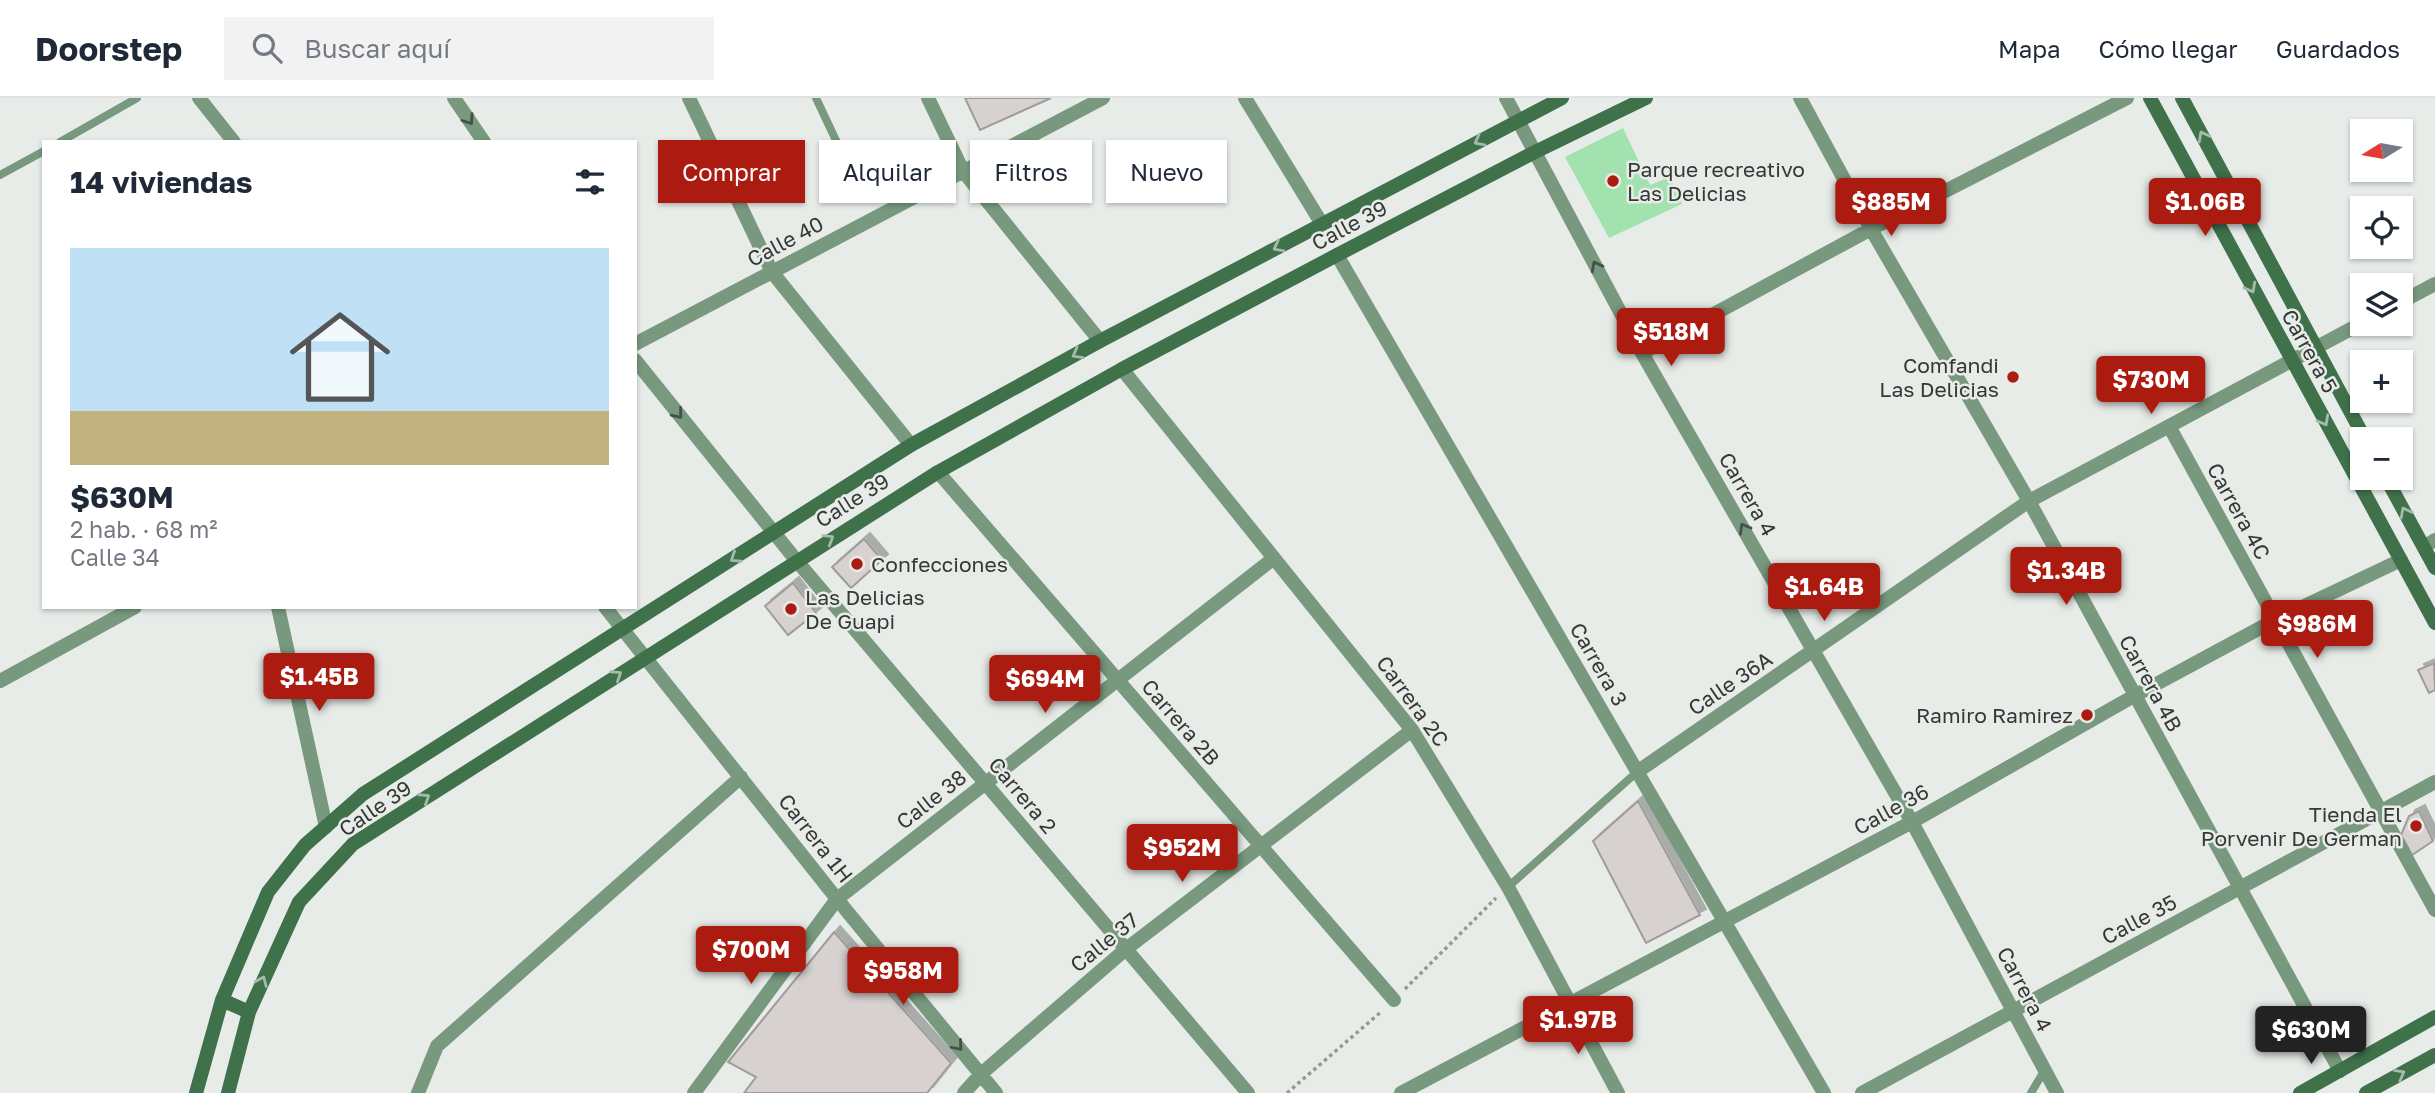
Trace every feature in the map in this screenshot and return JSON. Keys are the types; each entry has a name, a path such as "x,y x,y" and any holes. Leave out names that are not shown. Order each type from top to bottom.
{"street":[{"path":"199,98 232,140"},
{"path":"454,98 483,140"},
{"path":"689,98 772,272 911,445"},
{"path":"928,98 963,171 1100,341"},
{"name":"Calle 40","path":"637,343 1103,98"},
{"path":"1245,98 1322,224"},
{"name":"Carrera 4","path":"1506,98 1642,353 1912,822 2057,1093"},
{"name":"Calle 39","path":"196,1093 222,1000 268,891 305,845 363,794 911,445 1100,341 1562,98"},
{"name":"Calle 39","path":"228,1093 249,1012 299,902 354,844 938,472 1122,369 1337,255 1535,152 1646,98"},
{"name":"Carrera 4B","path":"1800,98 1871,229 2029,501 2340,1070"},
{"path":"1642,353 1871,229 2127,98"},
{"name":"Carrera 5","path":"2150,98 2435,623"},
{"name":"Carrera 5","path":"2182,98 2359,427"},
{"name":"Carrera 3","path":"1337,255 1824,1093"},
{"path":"2413,296 2435,284"},
{"name":"Calle 36A","path":"1637,772 2029,501 2350,330"},
{"name":"Carrera 2","path":"637,362 796,560 1248,1093"},
{"name":"Carrera 2C","path":"1122,369 1412,730 1508,887 1618,1093"},
{"name":"Carrera 4C","path":"2169,426 2435,910"},
{"name":"Carrera 2B","path":"938,472 1394,1000"},
{"path":"2394,490 2429,544 2435,568"},
{"name":"Calle 38","path":"694,1093 836,899 1274,558"},
{"name":"Calle 36","path":"1401,1093 1912,822 2134,696 2275,620 2400,559"},
{"path":"0,681 131,609"},
{"path":"278,609 326,827"},
{"name":"Carrera 1H","path":"607,609 836,899 996,1093"},
{"name":"Calle 37","path":"964,1093 981,1074 1126,949 1412,730"},
{"path":"418,1093 437,1046 741,777"},
{"name":"Calle 35","path":"1862,1093 2435,782"},
{"path":"222,1000 249,1012"},
{"path":"2300,1093 2435,1017"},
{"path":"2366,1093 2435,1055"}],"lane":[{"path":"64,140 137,98"},
{"path":"816,98 836,140"},
{"path":"0,175 42,152"},
{"name":"Calle 36A","path":"1508,887 1637,772"},
{"path":"2031,1093 2044,1070"}],"path":[{"path":"1287,1093 1394,1000 1508,887"}],"green space":[{"name":"Parque recreativo Las Delicias","path":"1623,128 1650,185 1670,177 1682,204 1609,238 1565,157"}],"building":[{"path":"965,98 1051,98 980,130"},
{"name":"Confecciones","path":"864,539 882,560 851,588 832,567"},
{"name":"Las Delicias De Guapi","path":"793,583 816,613 788,635 765,606"},
{"path":"2434,663 2435,690 2429,693 2418,670"},
{"path":"1638,801 1700,915 1646,943 1593,841"},
{"name":"Tienda El Porvenir De German","path":"2419,811 2433,841 2412,855 2401,835 2409,816"},
{"path":"834,932 951,1063 927,1093 744,1093 756,1077 728,1062"}],"place":[{"name":"Parque recreativo Las Delicias","path":"1613,181"},
{"name":"Comfandi Las Delicias","path":"2013,377"},
{"name":"Confecciones","path":"857,564"},
{"name":"Las Delicias De Guapi","path":"791,609"},
{"name":"Ramiro Ramirez","path":"2087,715"},
{"name":"Tienda El Porvenir De German","path":"2416,826"}]}
